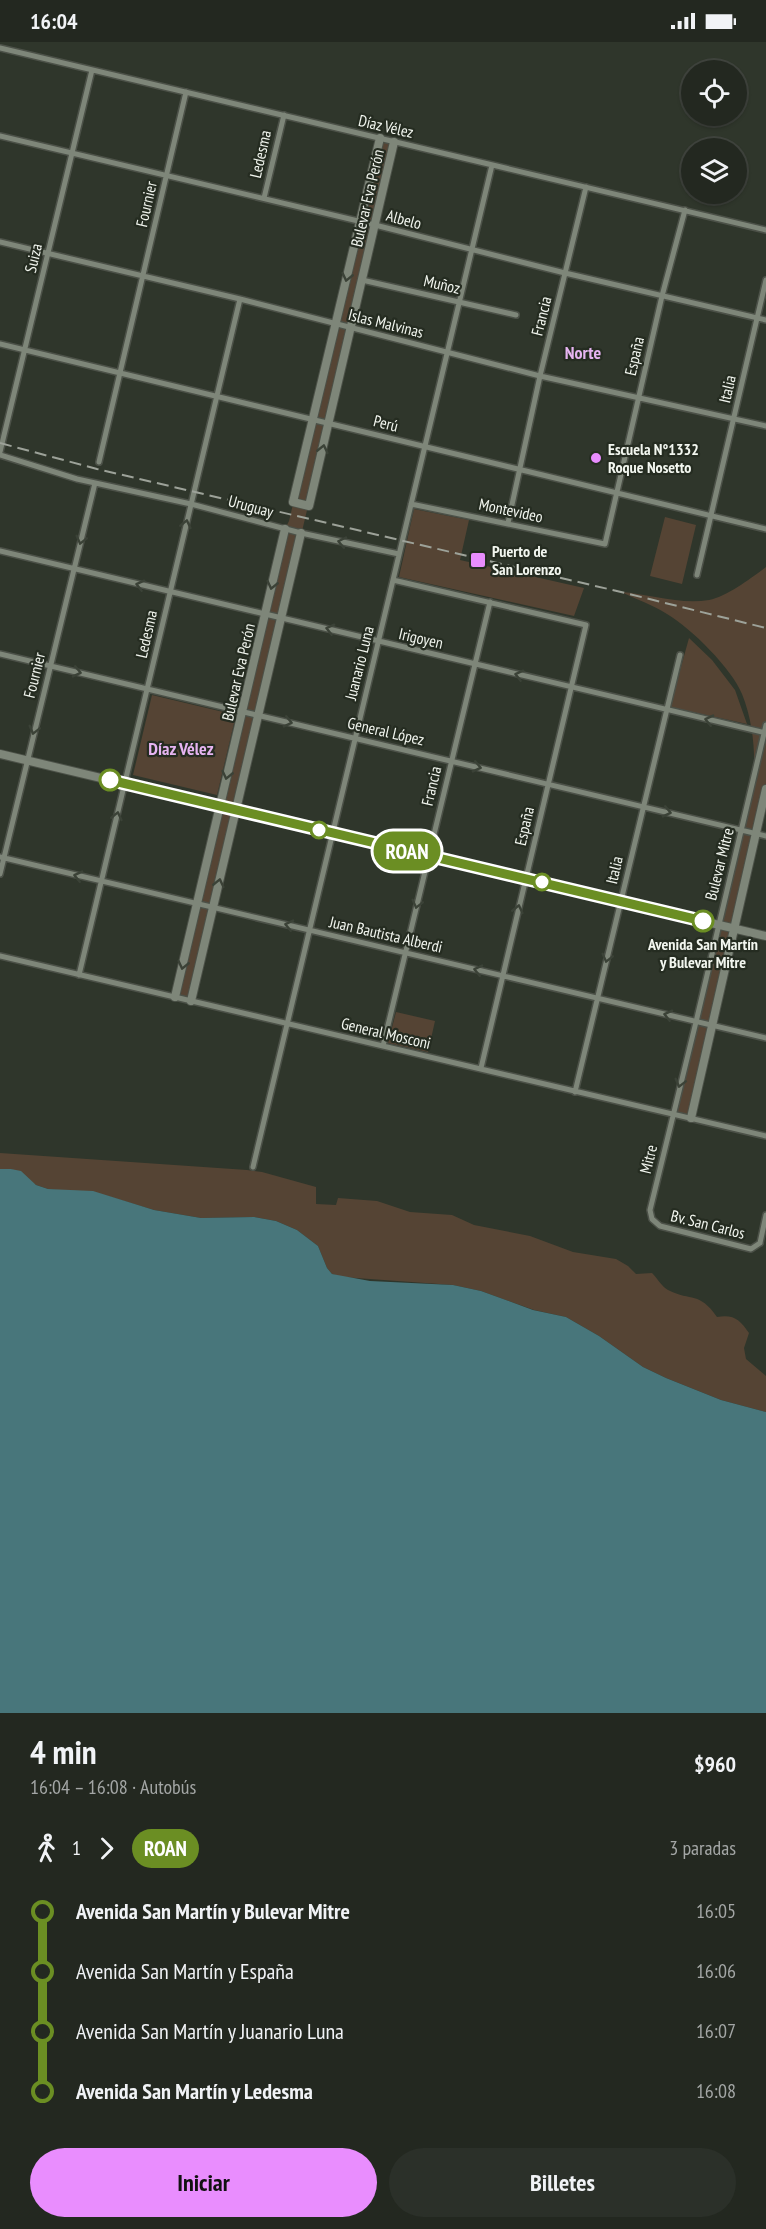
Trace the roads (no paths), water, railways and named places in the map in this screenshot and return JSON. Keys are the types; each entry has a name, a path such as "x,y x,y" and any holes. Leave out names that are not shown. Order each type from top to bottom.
{"street":[{"name":"Díaz Vélez","path":"0,48 766,230"},
{"name":"Suiza","path":"0,454 92,70"},
{"name":"Fournier","path":"99,462 186,92"},
{"name":"Ledesma","path":"264,198 284,115"},
{"name":"Albelo","path":"0,136 766,320"},
{"name":"Bulevar Eva Perón","path":"380,138 293,502 309,506 394,142"},
{"name":"Juanario Luna","path":"253,1167 492,165"},
{"name":"Francia","path":"508,523 540,376 586,187"},
{"name":"España","path":"605,544 662,296 685,210"},
{"name":"Islas Malvinas","path":"0,242 240,299 540,376 766,426"},
{"name":"Muñoz","path":"362,280 516,315"},
{"name":"Italia","path":"697,575 766,280"},
{"name":"Ledesma","path":"79,975 240,299"},
{"name":"Perú","path":"0,344 766,529"},
{"name":"Uruguay","path":"0,454 95,483 191,504 301,533 399,554"},
{"name":"Fournier","path":"0,874 2,858 95,483"},
{"name":"Montevideo","path":"411,504 605,544"},
{"name":"Bulevar Eva Perón","path":"175,997 285,528"},
{"name":"Bulevar Eva Perón","path":"191,1001 301,533"},
{"name":"Irigoyen","path":"0,551 765,733"},
{"path":"393,580 490,602"},
{"name":"Francia","path":"383,1046 490,602"},
{"name":"España","path":"480,1068 586,625 490,602"},
{"name":"General López","path":"0,654 766,836"},
{"name":"Italia","path":"575,1092 680,655"},
{"name":"Bulevar Mitre","path":"673,1114 766,725"},
{"path":"0,754 766,936"},
{"name":"Bulevar Mitre","path":"691,1119 766,789"},
{"name":"Juan Bautista Alberdi","path":"2,858 766,1038"},
{"name":"General Mosconi","path":"0,956 766,1136"},
{"name":"Mitre","path":"650,1210 673,1114"},
{"name":"Bv. San Carlos","path":"650,1210 652,1219 660,1226 751,1249 763,1243"},
{"path":"763,1243 766,1215"}],"water":[{"path":"0,1169 21,1171 36,1185 48,1189 93,1191 154,1210 201,1218 254,1217 276,1221 297,1230 318,1246 332,1274 370,1281 453,1285 481,1291 533,1310 566,1317 599,1336 643,1367 666,1378 721,1400 766,1412 766,1713 0,1713"}],"railway":[{"path":"0,443 97,469 766,628"}],"place":[{"name":"Escuela N°1332 Roque Nosetto","path":"596,458"},
{"name":"Puerto de San Lorenzo","path":"478,560"},
{"name":"Avenida San Martín y Bulevar Mitre","path":"703,921"}],"district":[{"name":"Norte","path":"583,352"},
{"name":"Díaz Vélez","path":"181,748"}]}
